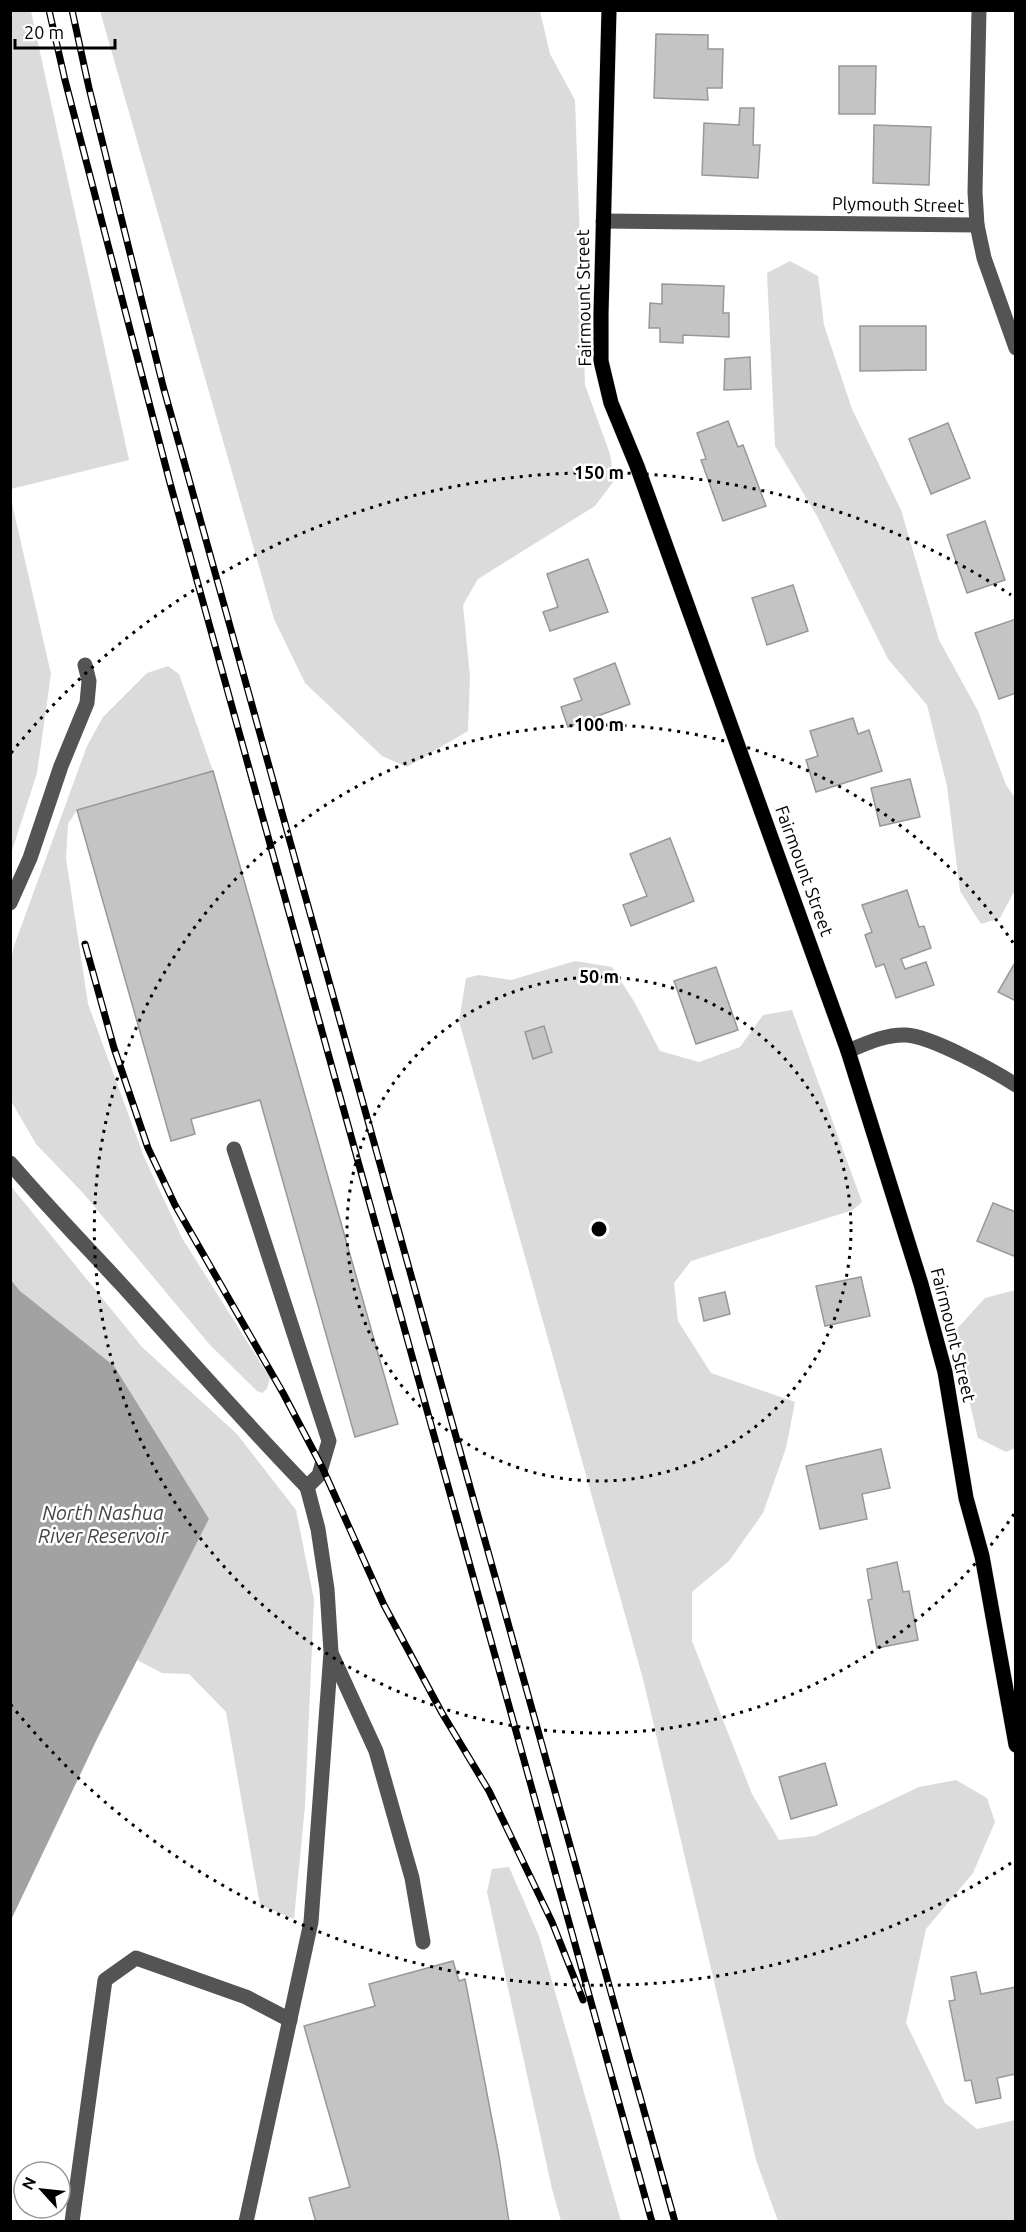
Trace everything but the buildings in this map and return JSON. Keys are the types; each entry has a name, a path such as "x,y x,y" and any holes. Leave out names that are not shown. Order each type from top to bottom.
{"main road":[{"name":"Fairmount Street","path":"609,10 602,361 611,403 641,478 848,1051 921,1284 945,1372 966,1498 982,1556 1016,1745"}],"street":[{"name":"Plymouth Street","path":"603,221 977,225 975,192 979,10"},
{"path":"977,225 984,258 1016,348"},
{"path":"10,903 30,858 61,766 87,703 89,681 85,665"},
{"path":"848,1051 876,1040 909,1035 966,1058 1016,1085"},
{"path":"234,1149 330,1441 319,1475 307,1487"},
{"path":"10,1162 246,1424 307,1487 318,1529 327,1589 331,1652 310,1922 246,2222"},
{"path":"331,1652 376,1750 412,1878 423,1942"},
{"path":"72,2222 105,1980 136,1958 246,1996 290,2020"}],"shaded area":[{"path":"10,11 31,11 129,460 11,489"},
{"path":"100,11 540,11 550,54 575,100 585,385 610,454 614,481 595,506 478,579 463,605 470,677 468,731 407,767 382,756 305,683 274,619"},
{"path":"790,261 818,276 824,325 852,409 901,510 939,640 978,711 1006,785 1015,798 1015,890 1000,918 981,924 960,891 947,786 927,705 888,659 817,516 775,446 767,273"},
{"path":"11,499 51,674 37,773 11,854"},
{"path":"168,666 179,674 213,771 77,810 68,824 66,858 88,1004 144,1157 182,1238 270,1378 267,1389 262,1393 257,1391 210,1345 83,1193 36,1144 11,1101 10,964 14,946 87,746 103,717 147,673"},
{"path":"575,961 612,967 635,1003 660,1051 699,1062 740,1047 763,1015 792,1010 862,1202 853,1210 691,1261 674,1283 678,1321 711,1373 795,1402 786,1448 763,1513 729,1561 692,1592 692,1641 752,1794 779,1840 815,1836 919,1787 956,1780 987,1798 995,1822 973,1873 926,1929 906,2023 945,2103 977,2129 1015,2120 1015,2221 778,2221 756,2160 643,1679 459,1021 466,978 479,975 511,980"},
{"path":"10,1185 142,1347 237,1434 296,1510 314,1600 305,1806 294,1919 260,1905 226,1712 189,1674 162,1673 137,1660 209,1519 11,1280"},
{"path":"1015,1290 1015,1448 1006,1452 978,1438 953,1333 985,1298"},
{"path":"509,1867 539,1936 621,2221 561,2221 487,1892 492,1869"}],"water":[{"name":"North Nashua River Reservoir","path":"11,1280 20,1291 114,1366 209,1519 98,1737 11,1920"}],"railway":[{"path":"49,10 65,80 170,483 652,2222"},
{"path":"72,10 89,88 163,386 675,2222"},
{"path":"85,944 114,1048 148,1148 175,1205 283,1393 322,1467 384,1605 442,1713 489,1791 552,1922 583,2000"}]}
